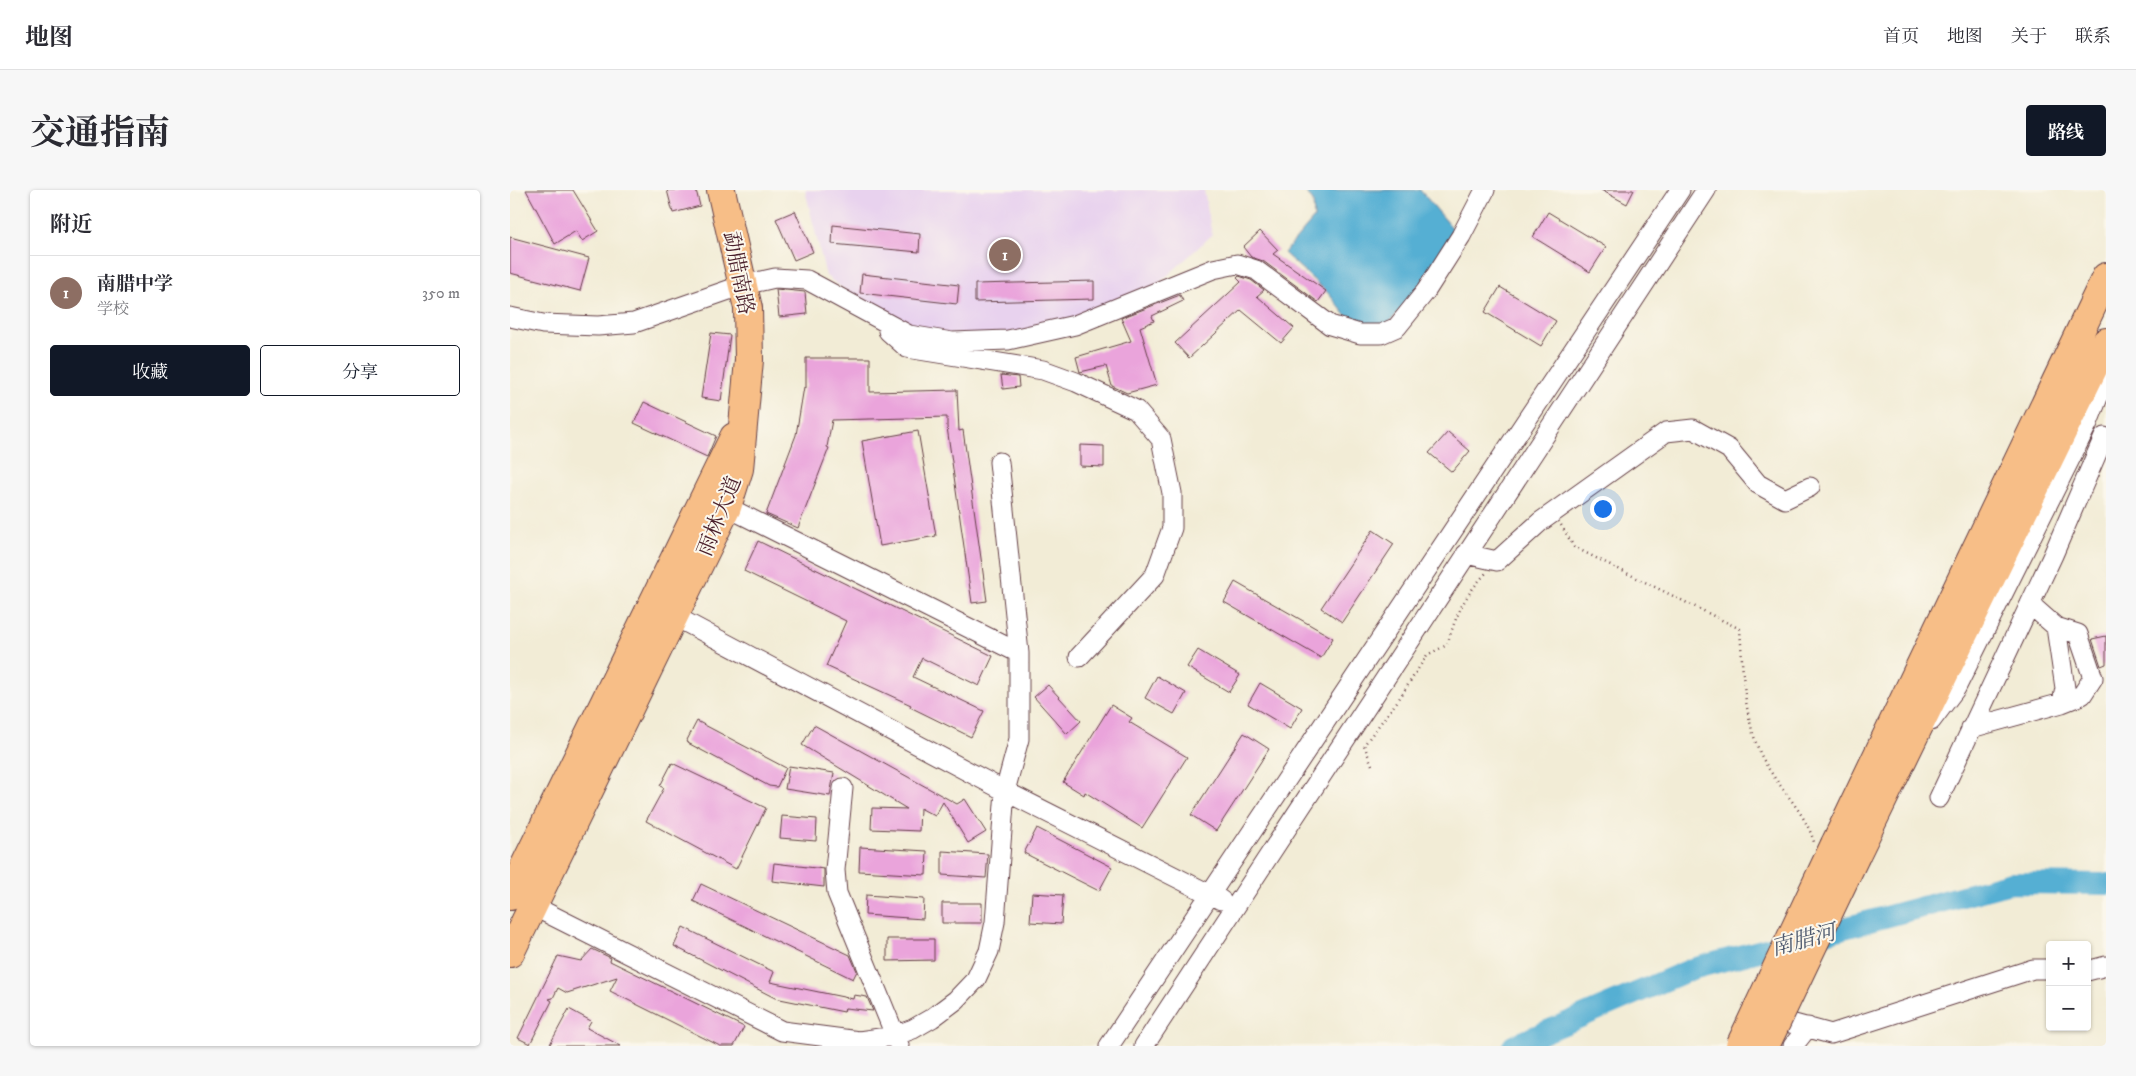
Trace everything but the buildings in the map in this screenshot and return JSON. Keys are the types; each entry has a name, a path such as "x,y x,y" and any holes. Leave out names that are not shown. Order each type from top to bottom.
{"highway":[{"name":"勐腊南路","path":"721,190 748,308 749,360 742,417"},
{"path":"1740,1046 2106,277"},
{"path":"1765,1046 1835,847 1904,758 2106,342"},
{"name":"雨林大道","path":"516,897 674,616 727,507 739,469 742,417"},
{"name":"雨林大道","path":"510,953 516,897 722,464 742,417"}],"street":[{"path":"510,317 543,324 598,326 634,323 743,285 775,278 806,280 910,335 952,342 1008,340 1075,326 1213,269 1236,264 1256,270 1330,325 1360,334 1381,334 1397,327 1426,291 1461,236 1485,190"},
{"path":"1109,1046 1680,190"},
{"path":"1144,1046 1532,452 1706,190"},
{"path":"869,314 907,348 1043,370 1076,382 1136,410 1161,439 1172,493 1172,528 1155,575 1079,657"},
{"path":"1904,758 1956,688 2092,414 2106,377"},
{"path":"1939,798 2030,604 2105,437 2092,414"},
{"path":"1466,554 1497,561 1554,512 1666,432 1693,429 1729,449 1758,484 1785,499 1810,487"},
{"path":"1515,440 1532,452"},
{"path":"516,897 743,1014 778,1039 897,1041 956,1000 976,978 989,951 995,922 1005,791 1019,739 1019,653 999,462"},
{"path":"727,507 1019,653"},
{"path":"1971,728 2062,703 2082,695 2093,678 2078,634 2056,627 2030,604"},
{"path":"674,616 1005,791 1234,907"},
{"path":"2056,627 2065,688 2062,703"},
{"path":"843,788 835,870 837,893 897,1041"},
{"path":"2091,970 2106,966"},
{"path":"1728,1046 1737,1027 1772,1018 1808,1026 1831,1034 2033,969 2046,969"},
{"path":"1793,1046 1808,1026"}],"path":[{"path":"1554,512 1574,547 1740,628 1746,704 1762,757 1809,825 1835,847"},
{"path":"1372,765 1364,745 1399,699 1427,655 1447,645 1456,616 1467,594 1497,561"}],"shaded area":[{"path":"805,190 1204,190 1212,235 1155,287 1064,325 1003,336 945,334 914,329 874,311 826,276"}],"water":[{"path":"1304,190 1420,190 1455,231 1426,279 1390,322 1379,329 1363,326 1349,319 1328,293 1284,253 1314,218 1313,201"}],"waterway":[{"name":"南腊河","path":"1513,1046 1692,969 2011,883 2106,884"}],"place":[{"name":"南腊中学","path":"1005,255"}]}
